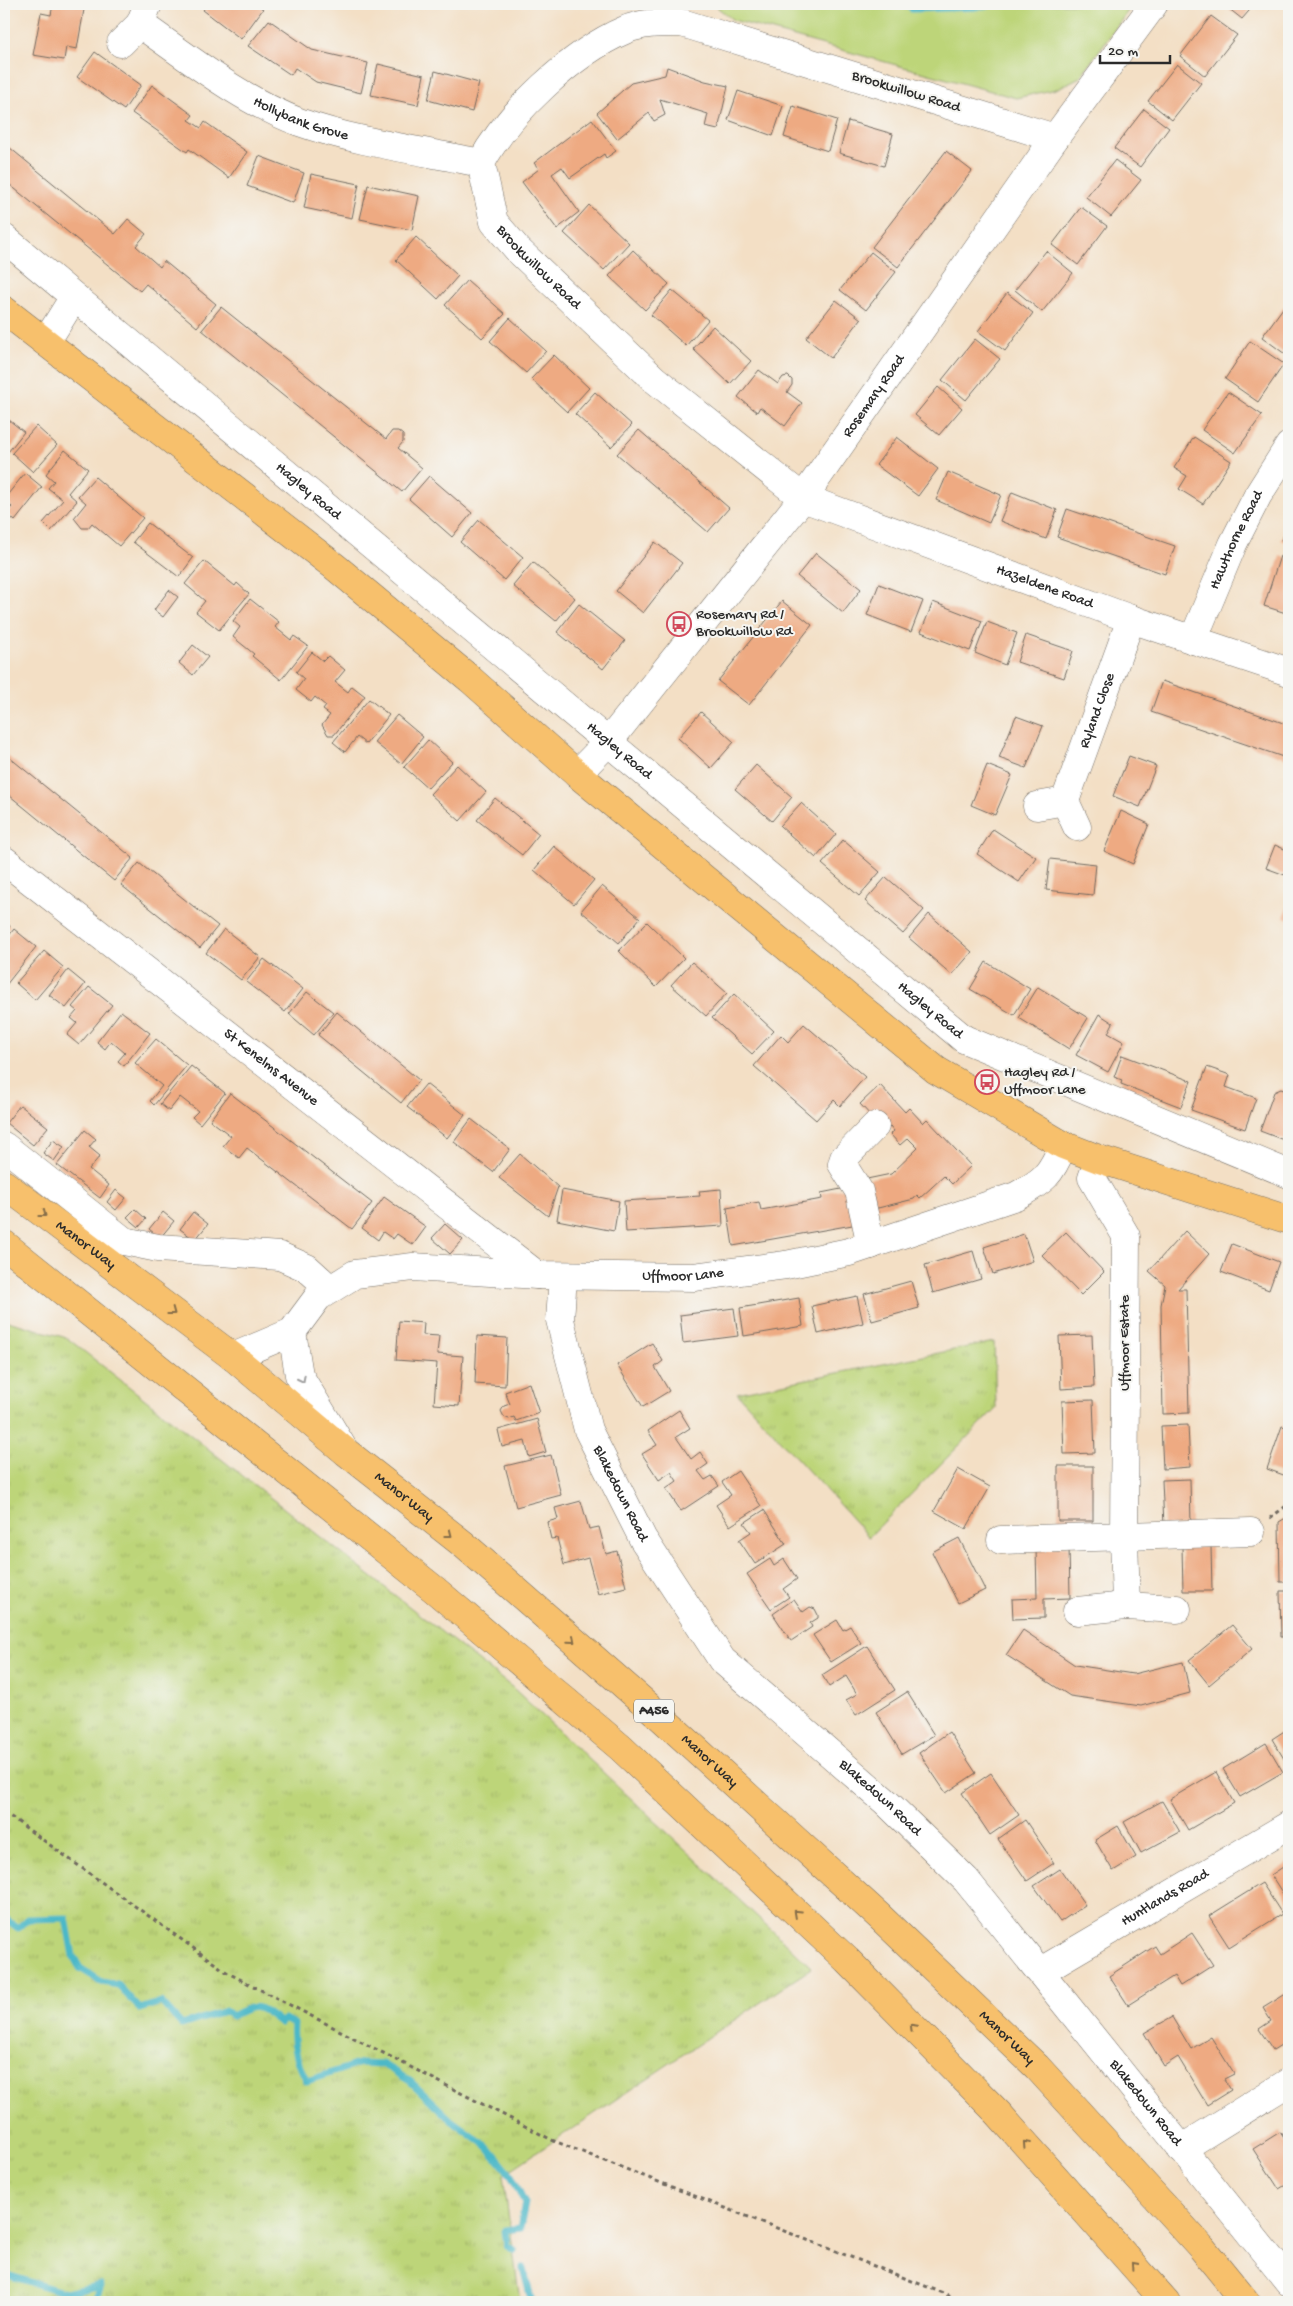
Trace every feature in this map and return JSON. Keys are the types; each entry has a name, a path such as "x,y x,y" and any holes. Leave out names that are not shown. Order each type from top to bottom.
{"main road":[{"path":"4,310 334,566 470,679 577,774 936,1070 1063,1145 1099,1160 1289,1220"},
{"name":"Manor Way","path":"4,1184 232,1357 346,1452 471,1551 655,1712 880,1917 1037,2067 1202,2248 1246,2302"},
{"path":"4,1244 435,1590 621,1748 847,1960 991,2106 1166,2302"}],"street":[{"name":"Rosemary Road","path":"577,774 609,741 802,498 1055,138 1154,4"},
{"name":"Brookwillow Road","path":"802,498 654,379 519,251 494,222 481,163 492,143 529,100 580,56 626,30 683,14 1055,138"},
{"name":"Hollybank Grove","path":"137,24 261,105 297,121 324,130 481,163"},
{"name":"Hagley Road","path":"4,238 964,1039 1289,1174"},
{"path":"46,342 74,297"},
{"name":"Hawthorne Road","path":"1193,640 1234,544 1258,495 1289,446"},
{"name":"Hazeldene Road","path":"802,498 1131,619 1289,672"},
{"name":"Ryland Close","path":"1065,801 1131,619"},
{"path":"1037,806 1065,801 1077,827"},
{"name":"St Kenelms Avenue","path":"4,860 550,1275"},
{"path":"871,1245 859,1191 842,1164 844,1158 874,1126"},
{"name":"Uffmoor Lane","path":"292,1332 318,1297 329,1288 355,1274 413,1267 550,1275 694,1277 786,1265 871,1245 1016,1196 1041,1183 1056,1162 1063,1145"},
{"path":"4,1146 124,1241 158,1248 280,1256 307,1268 329,1288"},
{"name":"Uffmoor Estate","path":"1099,1160 1092,1178 1126,1236 1124,1537 1126,1606"},
{"name":"Blakedown Road","path":"550,1275 588,1430 643,1539 722,1660 886,1802 966,1880 1289,2282"},
{"path":"232,1357 292,1332 299,1375 346,1452"},
{"path":"1001,1540 1251,1532"},
{"path":"1077,1612 1126,1606 1177,1609"},
{"name":"Huntlands Road","path":"1041,1971 1289,1825"},
{"path":"1181,2149 1289,2082"}],"path":[{"path":"4,1812 228,1973 554,2140 966,2302"}],"green space":[{"path":"717,4 1133,4 1080,77 1056,89 1016,98 733,20 718,8"},
{"path":"4,1320 67,1338 513,1688 812,1968 503,2175 520,2302 4,2302"},
{"path":"994,1342 996,1408 869,1537 737,1393"}],"building":[{"path":"53,4 85,4 77,49 66,47 64,60 33,55 41,13 51,15"},
{"path":"208,4 256,4 263,9 241,39 203,10"},
{"path":"1223,4 1255,4 1242,19"},
{"path":"1211,16 1237,35 1205,76 1180,56"},
{"path":"269,20 312,50 368,63 361,93 316,82 295,68 291,75 248,46"},
{"path":"95,52 141,85 124,110 77,77"},
{"path":"378,64 424,75 418,105 371,95"},
{"path":"1177,64 1201,83 1172,120 1148,101"},
{"path":"667,67 705,81 728,86 718,130 705,127 708,114 660,99 665,115 654,121 649,113 617,139 597,113 631,83 665,75"},
{"path":"435,71 479,83 472,112 428,100"},
{"path":"152,85 193,115 189,120 201,128 205,122 247,152 229,178 189,149 187,152 132,113"},
{"path":"738,91 783,106 773,136 728,120"},
{"path":"793,106 837,120 828,151 784,137"},
{"path":"1144,109 1169,128 1140,167 1114,148"},
{"path":"592,119 616,151 606,158 604,154 570,178 562,167 552,174 579,212 557,229 522,182 539,169 534,163"},
{"path":"848,121 893,134 884,166 839,153"},
{"path":"4,143 115,234 128,219 146,234 136,246 160,267 164,261 216,304 197,327 146,284 140,291 4,180"},
{"path":"946,151 972,171 898,267 872,247"},
{"path":"259,156 304,173 293,203 247,186"},
{"path":"1115,160 1141,180 1111,217 1086,197"},
{"path":"311,174 359,184 352,218 304,208"},
{"path":"368,185 419,196 412,230 360,219"},
{"path":"589,205 629,243 604,270 564,233"},
{"path":"1081,207 1107,226 1078,265 1052,245"},
{"path":"416,237 458,276 438,299 396,260"},
{"path":"633,250 669,284 645,310 609,276"},
{"path":"1046,251 1073,273 1042,312 1015,290"},
{"path":"871,252 896,272 866,310 840,290"},
{"path":"467,280 505,314 482,338 445,305"},
{"path":"672,290 708,320 686,346 651,315"},
{"path":"1007,293 1033,313 1005,351 978,331"},
{"path":"836,300 861,319 831,358 806,338"},
{"path":"1288,301 1289,349 1285,354 1262,337"},
{"path":"221,307 386,439 392,431 398,431 403,435 403,442 398,448 422,468 402,492 202,330"},
{"path":"510,318 546,351 526,373 490,341"},
{"path":"713,326 751,361 730,384 693,349"},
{"path":"975,339 1000,359 966,400 942,380"},
{"path":"1250,341 1284,364 1258,402 1225,379"},
{"path":"554,355 589,388 567,412 531,379"},
{"path":"759,370 778,384 783,377 788,376 792,380 792,385 787,392 802,403 785,426 760,407 757,412 738,397"},
{"path":"938,387 962,408 939,435 915,415"},
{"path":"595,392 632,425 611,447 575,414"},
{"path":"1228,392 1262,415 1235,453 1202,430"},
{"path":"4,416 24,432 4,457"},
{"path":"36,426 57,445 33,472 12,453"},
{"path":"639,430 729,508 708,532 617,454"},
{"path":"897,437 938,469 918,496 876,465"},
{"path":"1194,437 1231,461 1203,504 1179,489 1187,476 1174,468"},
{"path":"65,450 88,469 68,493 77,501 51,531 43,523 63,500 48,488 54,481 46,474"},
{"path":"948,472 1001,495 989,523 936,500"},
{"path":"25,473 42,487 15,521 6,513 12,507 4,499"},
{"path":"429,476 472,513 452,537 409,499"},
{"path":"95,477 143,518 119,546 92,523 88,528 82,528 74,518 86,503 78,496"},
{"path":"1012,492 1057,510 1046,539 1000,521"},
{"path":"1067,509 1175,546 1165,574 1057,537"},
{"path":"479,520 523,557 504,580 460,542"},
{"path":"148,523 193,558 179,577 133,542"},
{"path":"1289,526 1289,543 1281,540"},
{"path":"655,542 682,563 643,613 616,591"},
{"path":"816,553 861,589 843,613 797,576"},
{"path":"1280,556 1289,559 1289,614 1264,606"},
{"path":"204,561 235,586 237,583 249,594 219,630 196,612 205,601 185,584"},
{"path":"533,562 575,598 556,621 513,586"},
{"path":"879,584 923,601 911,632 867,615"},
{"path":"169,590 178,597 163,617 154,610"},
{"path":"250,599 279,622 275,627 291,640 294,636 308,646 281,680 233,637 240,627 233,621"},
{"path":"782,601 812,625 749,705 718,681"},
{"path":"933,602 982,621 970,651 921,632"},
{"path":"579,604 625,641 603,669 557,632"},
{"path":"987,622 1017,633 1005,665 975,653"},
{"path":"1026,635 1073,651 1064,678 1017,662"},
{"path":"193,645 208,657 193,675 179,663"},
{"path":"312,652 323,661 328,656 345,670 335,682 348,692 352,686 365,696 334,735 328,735 322,725 330,715 323,710 326,706 315,697 311,702 296,690 304,679 296,672"},
{"path":"1162,681 1289,725 1289,759 1151,712"},
{"path":"369,699 389,715 366,744 357,737 345,752 333,742"},
{"path":"701,712 734,742 711,768 678,738"},
{"path":"397,715 423,737 401,764 374,742"},
{"path":"1016,716 1043,726 1026,768 999,758"},
{"path":"428,740 452,762 428,788 404,767"},
{"path":"4,753 133,858 114,881 4,791"},
{"path":"1129,756 1156,766 1140,807 1113,796"},
{"path":"457,765 486,792 460,821 430,794"},
{"path":"756,765 792,797 772,821 735,789"},
{"path":"987,765 1012,775 995,815 971,805"},
{"path":"495,798 539,834 522,855 477,820"},
{"path":"801,803 836,834 816,858 780,826"},
{"path":"1121,811 1149,824 1133,864 1104,851"},
{"path":"993,829 1036,857 1019,882 977,854"},
{"path":"843,840 880,872 859,896 822,864"},
{"path":"1275,845 1289,851 1289,863 1285,875 1266,868"},
{"path":"554,846 594,880 574,904 534,870"},
{"path":"1050,859 1096,864 1093,895 1046,890"},
{"path":"139,863 218,926 200,948 121,885"},
{"path":"886,877 924,910 903,934 865,901"},
{"path":"602,886 640,918 619,943 581,911"},
{"path":"1289,902 1289,919 1284,917"},
{"path":"929,914 972,952 952,975 909,938"},
{"path":"4,921 10,926 4,935"},
{"path":"647,922 684,958 656,987 619,951"},
{"path":"14,929 36,947 6,985 4,983 4,942"},
{"path":"224,929 260,957 241,980 206,953"},
{"path":"44,951 63,967 35,1000 16,983"},
{"path":"264,959 303,989 285,1012 246,982"},
{"path":"692,962 727,993 706,1016 671,985"},
{"path":"986,962 1030,989 1014,1015 970,989"},
{"path":"68,970 85,984 66,1008 49,995"},
{"path":"89,987 112,1005 79,1045 67,1035 77,1023 71,1018 77,1011 72,1007"},
{"path":"1038,987 1088,1018 1069,1049 1019,1018"},
{"path":"307,992 333,1012 314,1035 289,1014"},
{"path":"734,994 774,1031 752,1054 712,1018"},
{"path":"121,1011 150,1033 124,1066 118,1061 125,1053 111,1041 105,1049 97,1042"},
{"path":"337,1012 419,1080 401,1103 318,1035"},
{"path":"1099,1014 1113,1023 1108,1033 1124,1042 1108,1072 1076,1055"},
{"path":"804,1024 865,1077 840,1106 834,1100 816,1120 754,1066 781,1035 788,1042"},
{"path":"156,1039 187,1065 154,1105 150,1101 162,1086 135,1063"},
{"path":"1122,1055 1191,1081 1181,1107 1121,1084 1122,1080 1114,1077"},
{"path":"191,1066 225,1093 200,1124 192,1117 198,1111 180,1097 169,1111 160,1104"},
{"path":"1207,1067 1230,1075 1226,1087 1256,1098 1245,1129 1191,1110"},
{"path":"426,1084 465,1115 447,1138 407,1107"},
{"path":"880,1085 905,1112 909,1108 923,1123 927,1119 971,1166 952,1184 944,1176 920,1198 917,1195 914,1199 874,1209 867,1179 891,1174 918,1148 908,1138 900,1145 890,1134 894,1131 890,1126 885,1131 860,1104"},
{"path":"1281,1089 1289,1092 1289,1142 1260,1131 1274,1092"},
{"path":"230,1093 372,1203 352,1229 247,1148 239,1158 223,1146 231,1136 210,1120"},
{"path":"20,1105 48,1127 33,1145 6,1123"},
{"path":"471,1119 510,1149 493,1172 454,1142"},
{"path":"85,1130 96,1139 89,1147 100,1156 89,1169 109,1185 100,1198 57,1165"},
{"path":"53,1140 64,1147 54,1161 43,1153"},
{"path":"520,1154 558,1187 548,1216 499,1178"},
{"path":"851,1187 858,1224 733,1246 727,1208 759,1202 761,1210 822,1199 821,1193"},
{"path":"721,1189 723,1226 626,1232 624,1201 700,1196 699,1191"},
{"path":"116,1190 126,1198 116,1210 107,1202"},
{"path":"562,1190 619,1201 614,1231 557,1220"},
{"path":"384,1197 426,1227 413,1245 397,1234 393,1239 383,1232 378,1240 362,1228"},
{"path":"135,1209 146,1219 139,1227 127,1217"},
{"path":"163,1212 174,1221 160,1238 149,1229"},
{"path":"193,1212 208,1224 195,1240 180,1229"},
{"path":"445,1224 463,1240 450,1254 432,1238"},
{"path":"1185,1231 1209,1254 1178,1289 1186,1289 1189,1413 1163,1414 1161,1305 1165,1285 1149,1271"},
{"path":"1066,1232 1104,1272 1081,1295 1042,1255"},
{"path":"1024,1234 1033,1261 993,1274 984,1247"},
{"path":"1232,1244 1279,1262 1269,1290 1221,1272"},
{"path":"973,1251 981,1279 933,1293 925,1265"},
{"path":"911,1281 919,1308 872,1321 864,1294"},
{"path":"857,1296 863,1323 818,1334 812,1306"},
{"path":"799,1298 803,1326 744,1336 740,1308"},
{"path":"734,1308 738,1336 683,1343 680,1315"},
{"path":"399,1321 424,1323 423,1335 439,1336 437,1354 463,1356 459,1406 434,1404 437,1363 396,1360"},
{"path":"1092,1335 1094,1387 1061,1389 1059,1336"},
{"path":"477,1336 507,1338 505,1386 475,1384"},
{"path":"652,1343 663,1361 655,1367 669,1391 643,1407 617,1365"},
{"path":"529,1383 539,1413 516,1421 514,1417 509,1419 504,1417 501,1411 504,1406 510,1404 505,1392"},
{"path":"1093,1400 1095,1453 1064,1454 1062,1401"},
{"path":"679,1410 690,1428 676,1437 691,1459 700,1452 708,1464 698,1471 705,1480 712,1476 719,1486 681,1511 666,1489 677,1481 671,1472 659,1480 642,1454 657,1445 648,1431"},
{"path":"537,1419 546,1452 529,1457 525,1441 502,1447 498,1430"},
{"path":"1188,1425 1190,1467 1163,1469 1161,1426"},
{"path":"1282,1426 1289,1428 1289,1477 1267,1469"},
{"path":"551,1455 561,1495 516,1507 505,1466"},
{"path":"1058,1466 1093,1466 1093,1521 1058,1521"},
{"path":"958,1469 990,1487 966,1529 934,1511"},
{"path":"738,1471 761,1506 730,1526 716,1505 731,1495 722,1482"},
{"path":"1190,1479 1191,1525 1164,1526 1162,1480"},
{"path":"581,1501 589,1529 599,1527 606,1554 617,1551 626,1587 598,1594 588,1558 564,1565 557,1538 551,1539 547,1522 558,1519 555,1508"},
{"path":"764,1510 786,1544 755,1564 739,1540 751,1532 744,1523"},
{"path":"1289,1516 1289,1582 1280,1582 1279,1522"},
{"path":"959,1538 985,1590 958,1603 932,1552"},
{"path":"1069,1546 1070,1598 1044,1599 1044,1618 1013,1619 1012,1599 1037,1598 1036,1547"},
{"path":"1211,1546 1212,1591 1183,1591 1182,1547"},
{"path":"770,1559 774,1566 784,1559 797,1579 783,1589 789,1597 771,1609 747,1574"},
{"path":"1280,1591 1289,1591 1289,1637 1281,1637"},
{"path":"794,1599 803,1612 810,1607 815,1609 818,1618 810,1623 812,1627 791,1641 773,1614"},
{"path":"837,1620 843,1630 850,1626 861,1643 831,1662 813,1635"},
{"path":"1232,1625 1252,1649 1209,1685 1189,1660"},
{"path":"1023,1630 1075,1665 1133,1674 1183,1662 1190,1693 1141,1706 1070,1696 1006,1655"},
{"path":"867,1646 895,1690 856,1715 846,1700 857,1694 846,1676 829,1687 822,1675"},
{"path":"907,1692 934,1735 902,1754 876,1712"},
{"path":"1289,1728 1289,1767 1272,1739"},
{"path":"949,1732 976,1773 946,1793 919,1753"},
{"path":"1266,1743 1283,1772 1240,1797 1223,1769"},
{"path":"1216,1772 1234,1803 1188,1830 1170,1799"},
{"path":"991,1773 1019,1815 990,1835 962,1793"},
{"path":"1162,1801 1180,1832 1141,1853 1124,1822"},
{"path":"1025,1820 1054,1863 1027,1881 998,1839"},
{"path":"1118,1826 1136,1857 1113,1871 1095,1840"},
{"path":"1289,1863 1289,1901 1288,1902 1271,1875"},
{"path":"1060,1869 1085,1905 1060,1922 1034,1886"},
{"path":"1262,1883 1282,1914 1229,1947 1209,1916"},
{"path":"1192,1933 1213,1965 1180,1986 1174,1976 1128,2005 1109,1976 1155,1946 1160,1954"},
{"path":"1289,1992 1289,2040 1273,2050 1259,2029 1271,2021 1263,2008"},
{"path":"1172,2017 1191,2049 1211,2037 1234,2074 1224,2079 1231,2090 1207,2105 1178,2057 1164,2066 1144,2033"},
{"path":"1280,2132 1289,2146 1289,2183 1279,2189 1253,2149"}],"waterway":[{"path":"904,4 912,9 978,7 993,4"},
{"path":"4,1918 18,1928 28,1919 66,1918 73,1956 80,1968 102,1982 118,1985 140,2009 161,2002 182,2025 225,2011 232,2016 253,2007 263,2010 281,2023 284,2019 294,2024 296,2054 307,2081 361,2063 382,2064 410,2081 451,2120 488,2147 511,2175 525,2203 520,2228 505,2230 507,2246 514,2250"},
{"path":"523,2268 532,2302"},
{"path":"4,2274 66,2293 101,2285 95,2302"}],"place":[{"name":"Rosemary Rd / Brookwillow Rd","path":"679,624"},
{"name":"Hagley Rd / Uffmoor Lane","path":"987,1082"}]}
